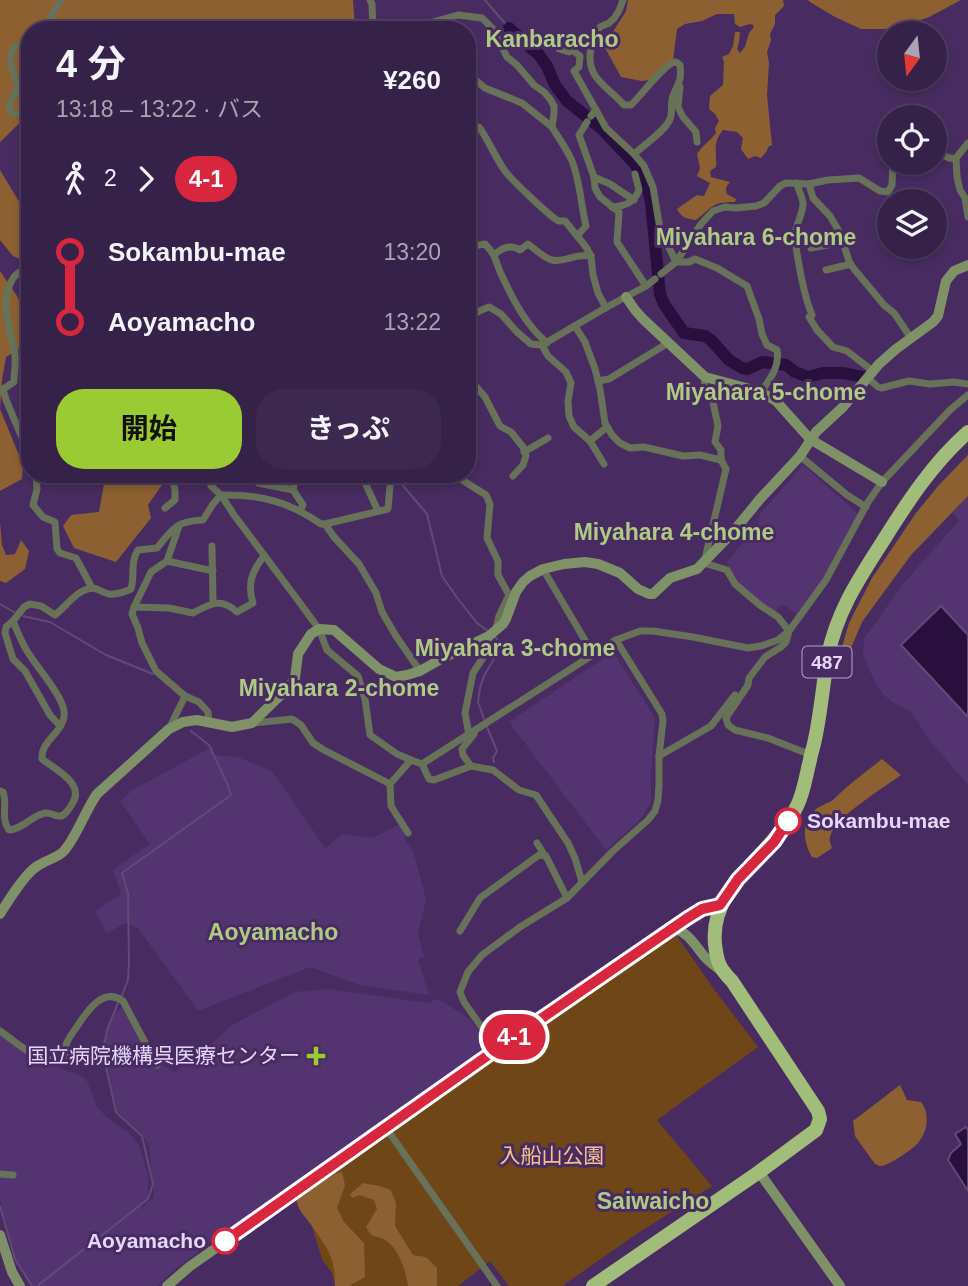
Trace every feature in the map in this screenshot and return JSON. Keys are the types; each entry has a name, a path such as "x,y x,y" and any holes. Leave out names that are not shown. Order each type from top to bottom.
{"highway":[{"name":"487","path":"593,1286 816,1130 820,1119 818,1111 732,981 722,971 717,960 715,919 720,905 738,879 774,842 797,807 815,740 829,653 845,602 913,494 950,449 968,432"}],"street":[{"path":"51,21 61,0"},
{"path":"370,0 373,21"},
{"path":"623,0 619,12 609,23 599,28 592,42 589,56 594,76 624,105 631,105 665,67 674,62 680,65 678,107 696,132 697,142"},
{"path":"437,21 458,15 482,18 493,29 507,57 550,99 555,114 552,127"},
{"path":"21,47 15,46 11,52 10,65 18,88 9,109 21,114"},
{"path":"559,49 569,52 572,50 580,57 579,67 574,71 591,116 644,166 653,187 660,229 676,262"},
{"path":"476,80 485,88 522,103 552,127 565,147 577,174 586,226 577,236"},
{"path":"634,154 668,123 671,118 672,98 680,83"},
{"path":"591,116 579,135 594,177 595,188 600,197 619,212 617,242 646,286"},
{"path":"476,128 479,127 489,142 503,169 547,212 559,221 565,221 577,236 591,256 598,293 606,308"},
{"path":"968,143 956,158 957,177 965,198 968,217"},
{"path":"947,158 956,158"},
{"path":"612,206 628,204 634,200 639,190 635,174"},
{"path":"476,312 489,307 501,314 531,344 545,344 658,277 676,262 713,211 764,203 786,183 809,184 859,178 880,191 888,191 892,185 892,175"},
{"path":"594,177 634,200"},
{"path":"797,183 803,204 796,224 795,240 810,316 817,330 832,347 847,351 881,388 909,381 968,384"},
{"path":"809,184 813,198 830,216 840,233 851,264 884,305 894,313 911,338"},
{"path":"811,248 843,242"},
{"path":"476,246 485,244 495,254 511,298 545,344 548,356 566,372 572,383 568,401 569,416 574,427 590,441 604,464"},
{"path":"495,254 509,247 520,250 528,244 550,260 591,256"},
{"path":"676,262 695,259 717,268 747,286 762,334 767,345 776,350 778,355 773,375 761,392"},
{"path":"252,723 289,687 295,678 298,654 311,634 319,629 334,630 379,669 396,677 420,671 481,641 506,619 516,592 523,582 543,569 585,562 598,564 620,573 644,593 653,594 670,578 690,572 704,563 800,456 810,439 843,407 886,357 939,316 946,281 954,271 968,265 968,260"},
{"path":"826,270 851,264"},
{"path":"21,271 10,282 4,300 6,321 15,352 14,382 3,389 21,435"},
{"path":"626,297 635,310 705,377 761,392 776,401 810,439 882,482"},
{"path":"575,326 585,342 598,381 607,428 612,435 630,448 644,447 683,456 700,455 721,460"},
{"path":"598,381 609,379 668,343"},
{"path":"704,563 726,469 721,460 721,450 715,442 718,426 713,400 710,394 704,391 705,377"},
{"path":"476,386 485,397 500,426 518,440 526,456 523,465 513,476"},
{"path":"422,764 593,654 616,640 640,631 693,637 748,648 778,639 789,631 834,568 882,482 950,410 968,396"},
{"path":"590,441 607,428"},
{"path":"524,452 548,438"},
{"path":"800,456 847,495 866,507"},
{"path":"37,483 33,505 43,517 55,522 57,549 60,553 76,558 92,588"},
{"path":"164,508 175,500 173,483"},
{"path":"210,483 319,629 327,650 358,676 365,699 370,735 397,754 422,764 429,779 434,780 471,765 493,770 519,790 536,795 568,843 582,882"},
{"path":"258,483 293,490"},
{"path":"294,483 293,490 303,505 300,510"},
{"path":"365,483 378,511"},
{"path":"60,726 50,715 25,671 13,659 3,631 24,607 30,604 41,606 55,615 77,594 92,588 109,594 131,589 134,578 132,564 138,550 157,548 182,522 204,520 221,495 254,495 300,510 325,524 388,509 390,483"},
{"path":"467,483 486,495 490,504 487,538 498,561 498,575 509,595 486,653 473,673 465,713 469,735"},
{"path":"325,524 359,564 376,593 382,612 420,671"},
{"path":"179,526 167,561 151,572 132,614 156,671 185,696 198,702 208,712 209,723"},
{"path":"212,546 214,602"},
{"path":"134,607 169,608 193,613 214,602 230,605 237,612 253,603 249,592 253,570 264,556"},
{"path":"167,561 213,571"},
{"path":"704,563 727,570 735,584 778,617 789,631"},
{"path":"543,569 593,654"},
{"path":"0,791 5,799 2,818 9,830 16,830 44,813 64,815 76,795 73,783 42,759 41,752 46,743 64,720 64,710 27,651 13,621"},
{"path":"659,756 710,726 765,657 786,642 789,631"},
{"path":"497,1049 460,992 468,972 482,955 520,926 567,898 655,811 659,785 662,714 616,640"},
{"path":"749,678 748,685 727,715 728,725 735,730 768,738 811,755"},
{"path":"169,729 185,696"},
{"path":"0,914 33,868 58,856 66,848 97,794 169,729 183,722 197,720 232,727 292,719 301,725 313,743 390,784"},
{"path":"471,765 462,749 477,730"},
{"path":"408,833 391,806 390,784 411,760"},
{"path":"537,844 567,898"},
{"path":"460,931 480,898 539,855 545,856"},
{"path":"167,1286 189,1267 497,1049 702,909 720,905"},
{"path":"673,928 689,936 706,959 722,971"},
{"path":"0,1031 36,1056 56,1061 65,1059 67,1042 88,1010 99,1000 111,996 120,998 157,1065"},
{"path":"386,1128 498,1286"},
{"path":"759,1172 839,1286"},
{"path":"0,1174 13,1175"},
{"path":"0,1235 12,1272 20,1286"}],"shaded area":[{"path":"0,0 353,0 354,21 21,21 21,122 0,142"},
{"path":"628,0 783,0 784,6 775,15 767,52 767,95 772,145 761,158 755,156 748,159 741,149 743,138 737,132 723,130 716,143 716,167 710,171 711,177 730,182 726,188 727,194 736,199 735,202 713,206 696,220 684,217 677,209 697,195 704,196 710,183 697,176 700,168 697,154 716,133 715,128 719,121 709,109 710,96 723,85 722,57 729,54 735,32 740,32 737,49 740,53 754,27 750,24 740,27 735,24 734,14 717,14 702,21 685,24 677,29 673,60 657,79 642,81 621,77 604,46 626,11"},
{"path":"808,0 961,0 918,21 877,21 877,29 861,29"},
{"path":"0,170 21,205 21,260 13,256 0,240"},
{"path":"0,271 21,306 21,349 6,357 0,409"},
{"path":"0,409 21,460 21,480 0,491"},
{"path":"968,455 968,496 911,555 862,622 851,648 837,664 849,623 872,578 916,513"},
{"path":"803,465 858,514 825,579 796,614 783,604 773,613 731,579 727,562 758,524 760,514"},
{"path":"163,483 148,505 151,518 116,562 74,548 63,526 71,515 99,512 104,484"},
{"path":"968,496 968,785 927,737 913,714 882,693 863,654 864,639 903,584 959,521 953,513"},
{"path":"0,522 2,545 6,555 15,554 21,540 29,551 25,569 6,583 0,581"},
{"path":"941,606 968,635 968,717 901,645"},
{"path":"613,652 655,718 651,803 640,820 606,850 509,722"},
{"path":"212,747 215,755 237,757 272,771 325,848 343,834 373,838 400,823 411,828 404,839 413,851 426,899 418,934 424,957 418,959 429,995 360,985 310,967 198,1011 138,928 125,923 107,933 95,911 121,894 113,870 150,844 120,801 134,789"},
{"path":"882,759 901,775 840,821 830,838 832,848 817,858 812,857 805,833 810,815 834,799"},
{"path":"327,989 427,1003 438,999 470,1019 490,1048 284,1195 214,1240 158,1286 32,1286 16,1262 0,1201 0,1034 35,1059 81,1076 87,1081 96,1105 139,1145 148,1176 148,1199 140,1206 142,1208 154,1197 149,1145 140,1132 116,1112 101,1045 115,1013 123,1006 159,1064 175,1072 232,1025 295,992"},
{"path":"900,1085 907,1100 921,1102 924,1106 926,1128 921,1139 911,1149 894,1161 879,1166 855,1136 853,1121"},
{"path":"966,1127 968,1191 948,1160 961,1144 955,1134"},
{"path":"342,1172 345,1185 337,1208 344,1222 364,1243 365,1277 349,1286 335,1286 330,1254 300,1210 296,1198"},
{"path":"363,1183 391,1190 396,1203 395,1226 413,1255 426,1257 437,1268 437,1286 408,1286 396,1251 386,1241 371,1235 366,1227 377,1209 374,1200 359,1195 352,1198 350,1194"}],"green space":[{"name":"入船山公園","path":"675,933 758,1047 657,1120 712,1186 562,1286 509,1286 490,1261 458,1286 335,1286 332,1273 322,1259 312,1227 296,1198"}],"waterway":[{"path":"485,0 509,28"},
{"path":"509,28 539,55 567,101 601,128 643,176 651,203 660,294 684,333 705,336 729,360 742,368 748,369 762,362 786,365 808,377 823,373 863,377"},
{"path":"401,483 427,514 442,576 477,623 488,631"},
{"path":"0,604 14,612"},
{"path":"23,616 50,622 106,655 153,674"},
{"path":"484,719 478,702 484,676 498,652 495,637"},
{"path":"487,727 497,751 494,762"},
{"path":"121,998 128,980 129,962 128,893 122,873 231,795 209,745 191,731"},
{"path":"37,1286 148,1199 153,1184 142,1136 116,1112 103,1054 107,1030 118,1003"},
{"path":"0,1206 15,1259 32,1286"}],"bus line":[{"name":"4-1","path":"225,1241 686,919 702,909 720,905 738,879 774,842 788,821"}],"place":[{"name":"Sokambu-mae","path":"788,821"},
{"name":"国立病院機構呉医療センター","path":"316,1056"},
{"name":"Aoyamacho","path":"225,1241"}],"district":[{"name":"Kanbaracho","path":"552,39"},
{"name":"Miyahara 6-chome","path":"756,237"},
{"name":"Miyahara 5-chome","path":"766,392"},
{"name":"Miyahara 4-chome","path":"674,532"},
{"name":"Miyahara 3-chome","path":"515,648"},
{"name":"Miyahara 2-chome","path":"339,688"},
{"name":"Aoyamacho","path":"273,932"},
{"name":"Saiwaicho","path":"653,1201"}]}
